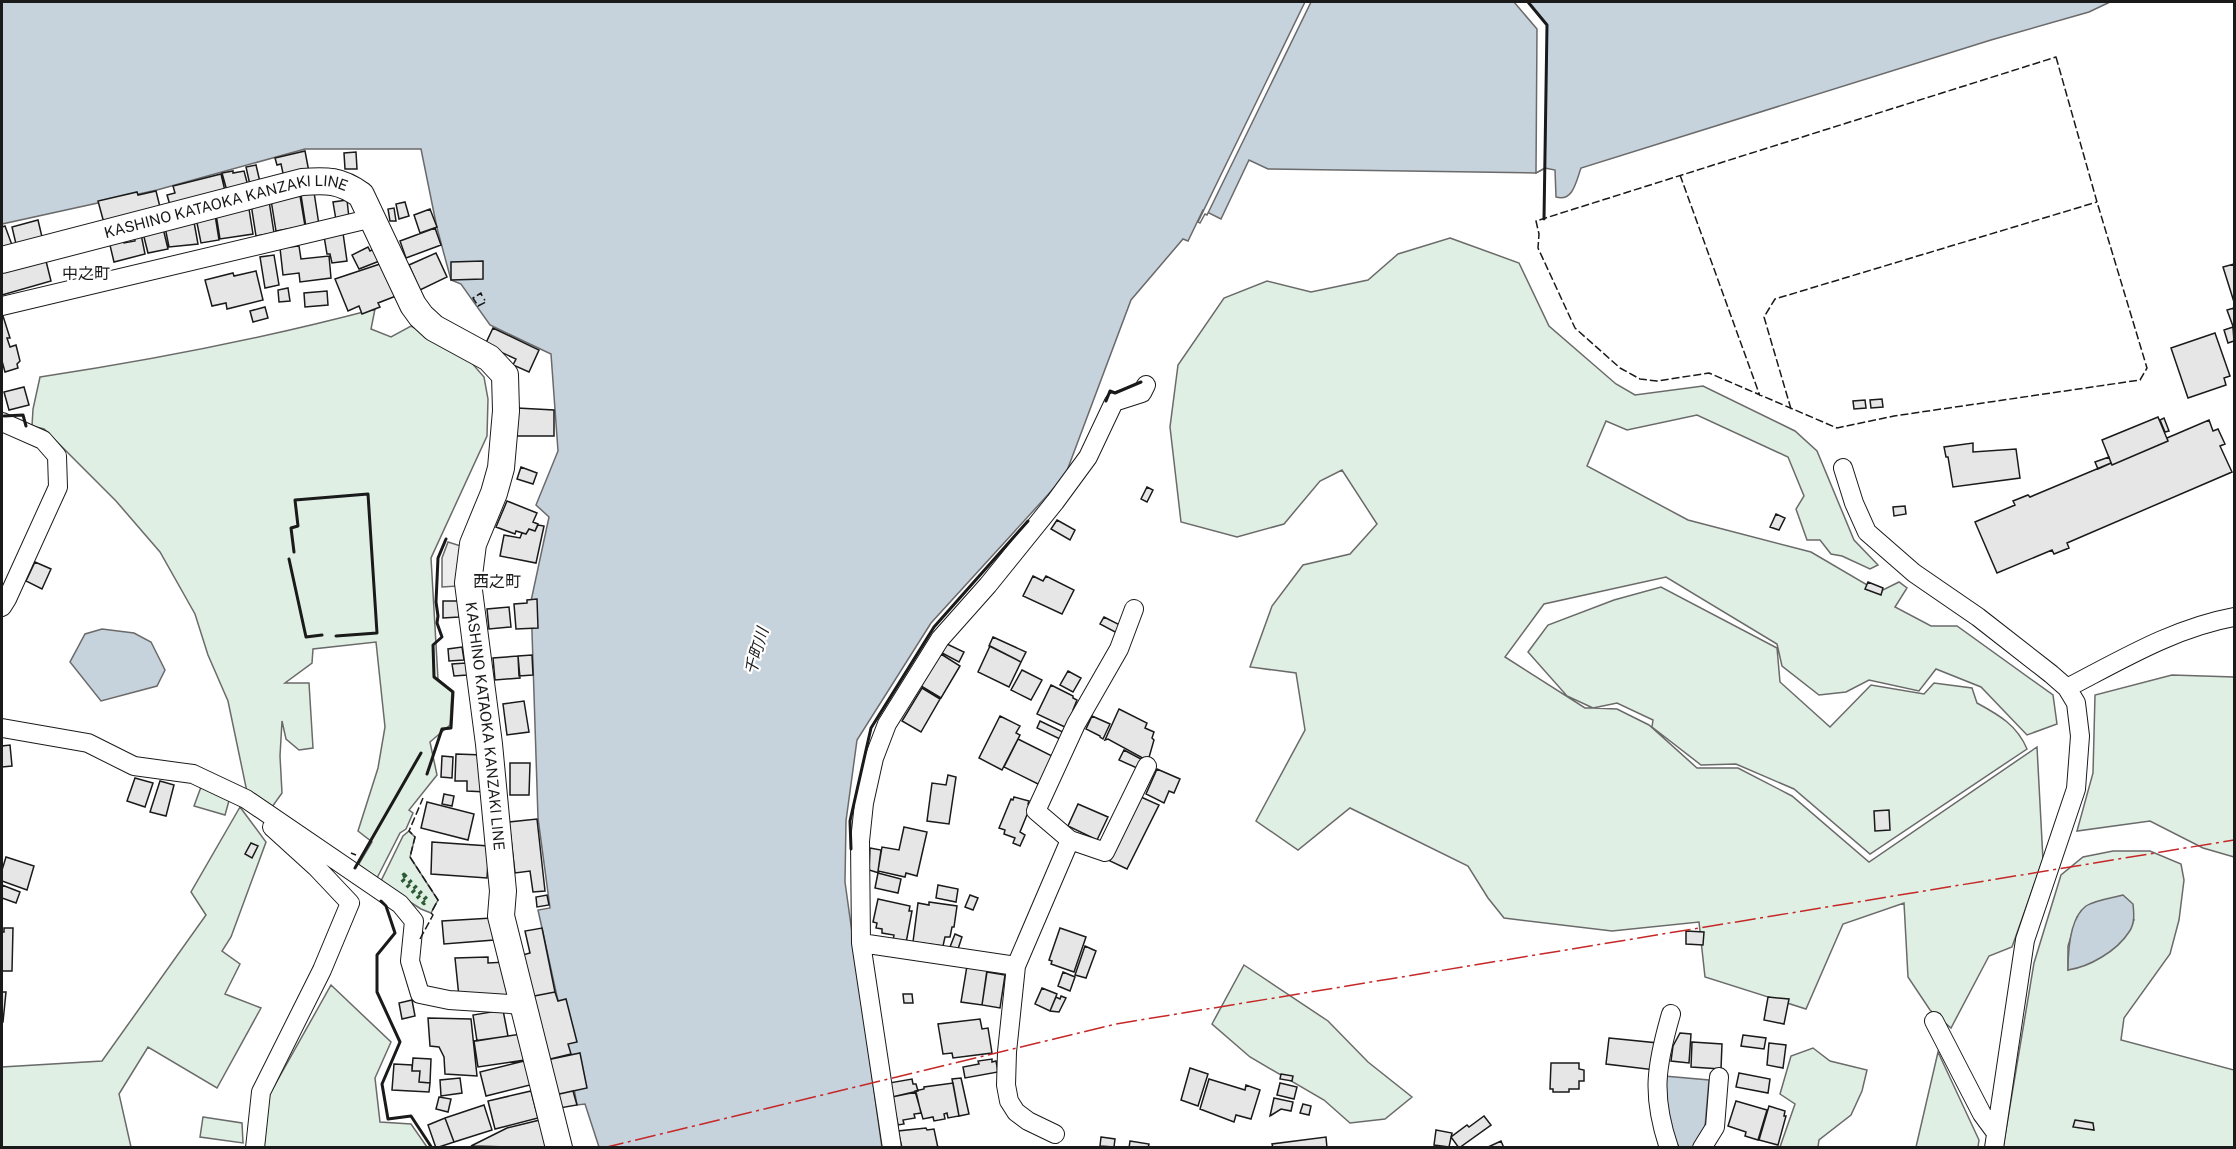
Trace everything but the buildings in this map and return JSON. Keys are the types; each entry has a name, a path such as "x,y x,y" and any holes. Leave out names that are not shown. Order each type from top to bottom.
{"main road":[{"name":"KASHINO KATAOKA KANZAKI LINE","path":"2,261 302,182 327,180 348,186 361,195 413,305 421,316 434,328 489,358 505,375 506,411 501,468 494,494 473,544 468,583 489,744 503,891 501,916 559,1148"}],"street":[{"path":"2,306 373,218"},
{"path":"892,1148 861,943 860,884 864,803 874,759 887,724 946,629 988,585 1055,502 1088,457 1114,402 1142,393 1146,385"},
{"path":"2,422 43,440 57,456 58,487 2,607"},
{"path":"1843,468 1854,503 1867,532 1914,573 1978,617 2067,688 2076,703 2080,736 2076,789 2025,940 1995,1140"},
{"path":"1134,609 1119,649 1076,724 1036,811 1070,840 1105,852 1147,766"},
{"path":"2067,688 2157,641 2207,622 2235,617"},
{"path":"2,728 88,743 134,766 193,774 246,799 400,904 414,921 410,961 420,994 449,1000 524,1005"},
{"path":"246,799 278,834 316,867 350,903 322,970 261,1092 255,1148"},
{"path":"1055,1134 1028,1121 1016,1112 1009,1101 1006,1085 1007,1052 1016,966 1070,840"},
{"path":"861,943 1016,966"},
{"path":"1669,1148 1660,1123 1656,1084 1661,1048 1671,1014"},
{"path":"1934,1021 1995,1140"},
{"path":"1702,1148 1715,1127 1719,1077"}],"green space":[{"path":"1450,238 1519,263 1549,326 1616,384 1635,395 1703,386 1795,431 1817,451 1854,540 1878,565 1870,569 1842,556 1831,554 1820,540 1807,540 1796,509 1804,496 1788,457 1697,415 1627,430 1606,421 1587,466 1688,520 1811,552 1879,592 1899,582 1907,588 1895,607 1931,626 1957,626 2053,695 2057,724 2027,735 1981,687 1936,669 1919,691 1869,680 1846,692 1819,695 1782,666 1777,644 1666,577 1544,604 1505,657 1585,708 1617,709 1649,725 1697,768 1738,768 1792,796 1869,862 2037,747 2043,860 2012,947 1989,956 1951,1028 1930,1010 1908,977 1904,903 1843,924 1806,1009 1705,977 1699,922 1612,931 1504,918 1468,866 1350,808 1298,850 1256,821 1305,730 1296,673 1250,667 1272,606 1303,565 1350,554 1377,524 1342,470 1320,481 1284,524 1237,537 1181,522 1170,427 1178,365 1224,298 1267,281 1311,292 1368,280 1398,254"},
{"path":"375,309 371,329 391,337 411,326 464,354 484,377 488,399 487,436 431,558 438,679 452,691 450,725 430,742 437,775 409,810 413,813 406,829 400,833 376,880 357,867 372,842 358,831 378,768 385,727 376,642 313,649 312,663 285,683 309,683 313,748 299,750 286,739 282,721 280,756 282,793 272,807 247,792 228,701 208,655 195,614 160,552 116,501 44,429 32,426 40,377 209,348"},
{"path":"1661,587 1777,648 1780,682 1830,727 1871,685 1924,694 1934,683 1972,688 1977,703 2000,716 2013,727 2027,749 1870,854 1794,789 1736,764 1701,765 1652,727 1653,720 1617,703 1593,708 1567,696 1528,652 1548,625 1614,600"},
{"path":"2172,675 2234,677 2234,857 2203,848 2150,821 2077,831 2093,773 2095,695"},
{"path":"201,787 230,797 225,815 194,806"},
{"path":"240,807 266,842 231,937 222,951 240,964 225,994 261,1008 217,1088 148,1047 119,1094 131,1147 2,1148 2,1067 102,1061 206,915 191,892"},
{"path":"409,831 415,837 410,857 438,900 431,913 380,883 403,836"},
{"path":"2113,851 2150,851 2181,864 2184,880 2179,920 2170,954 2124,1018 2121,1040 2234,1070 2234,1147 2003,1148 2034,963 2061,875 2083,857","holes":["2077,917 2134,920 2123,938 2115,945 2068,970 2068,946"]},
{"path":"1244,965 1328,1021 1368,1062 1412,1097 1385,1119 1350,1123 1324,1100 1250,1057 1212,1024"},
{"path":"331,985 391,1042 375,1078 380,1122 411,1124 427,1147 264,1148 267,1099"},
{"path":"1813,1048 1830,1061 1867,1070 1862,1091 1851,1115 1819,1140 1818,1147 1780,1147 1795,1104 1780,1094 1791,1056"},
{"path":"1938,1052 1979,1140 1978,1147 1916,1147"},
{"path":"203,1117 242,1123 243,1143 200,1137"}],"shaded area":[{"path":"448,542 464,547 458,586 442,587 442,558"}],"water":[{"name":"千町川","path":"2,2 2110,2 2089,12 1991,40 1581,168 1573,190 1562,198 1556,197 1555,170 1545,168 1536,173 1268,169 1249,160 1221,219 1203,210 1188,241 1183,239 1131,300 1065,476 931,623 857,740 846,821 845,882 882,1148 599,1147 585,1104 577,1105 538,910 550,908 538,818 531,601 549,517 536,505 558,451 551,354 490,325 461,284 451,280 437,228 421,149 305,149 157,190 2,224"},
{"path":"102,629 134,633 151,642 165,670 157,686 101,701 70,662 85,634"},
{"path":"2123,895 2133,904 2134,915 2131,929 2124,939 2102,957 2068,970 2071,936 2081,911 2094,902"},
{"path":"1664,1076 1709,1080 1705,1127 1694,1147 1679,1147 1675,1139 1668,1113"}],"pier":[{"path":"1305,2 1311,2 1207,215 1205,214 1200,223 1198,222"},
{"path":"1514,2 1528,2 1547,25 1545,168 1536,173 1537,29"}],"hedge":[{"path":"404,875 427,900 424,903 401,878 404,875"}],"fence":[{"path":"2056,57 2147,368 2140,380 1894,416 1837,428 1709,373 1657,381 1640,379 1620,368 1575,328 1538,248 1539,234 1536,221 2056,57"},
{"path":"1680,175 1760,396"},
{"path":"1791,409 1764,317 1775,299 2097,202"},
{"path":"482,296 481,293 473,298 478,306 486,302 484,299"},
{"path":"420,939 438,900 410,857 415,837 409,831 423,798"},
{"path":"351,853 356,855"}],"wall":[{"path":"1528,2 1547,25 1544,219"},
{"path":"1106,401 1110,391 1115,393 1141,382"},
{"path":"4,416 23,415 26,426"},
{"path":"294,552 291,528 298,526 295,500 368,494 377,633 336,636"},
{"path":"851,849 850,821 871,728 934,627 1028,521"},
{"path":"427,774 442,729 451,728 453,692 434,677 433,645 442,637 437,623 436,602 438,558 446,539"},
{"path":"289,559 306,637 322,635"},
{"path":"355,868 421,753"},
{"path":"381,901 386,906 395,933 377,955 377,992 400,1042 382,1084 388,1119 411,1116 432,1148"}],"power":[{"path":"603,1148 1116,1024 2234,840"}],"district":[{"name":"中之町","path":"86,273"},
{"name":"西之町","path":"497,581"}]}
